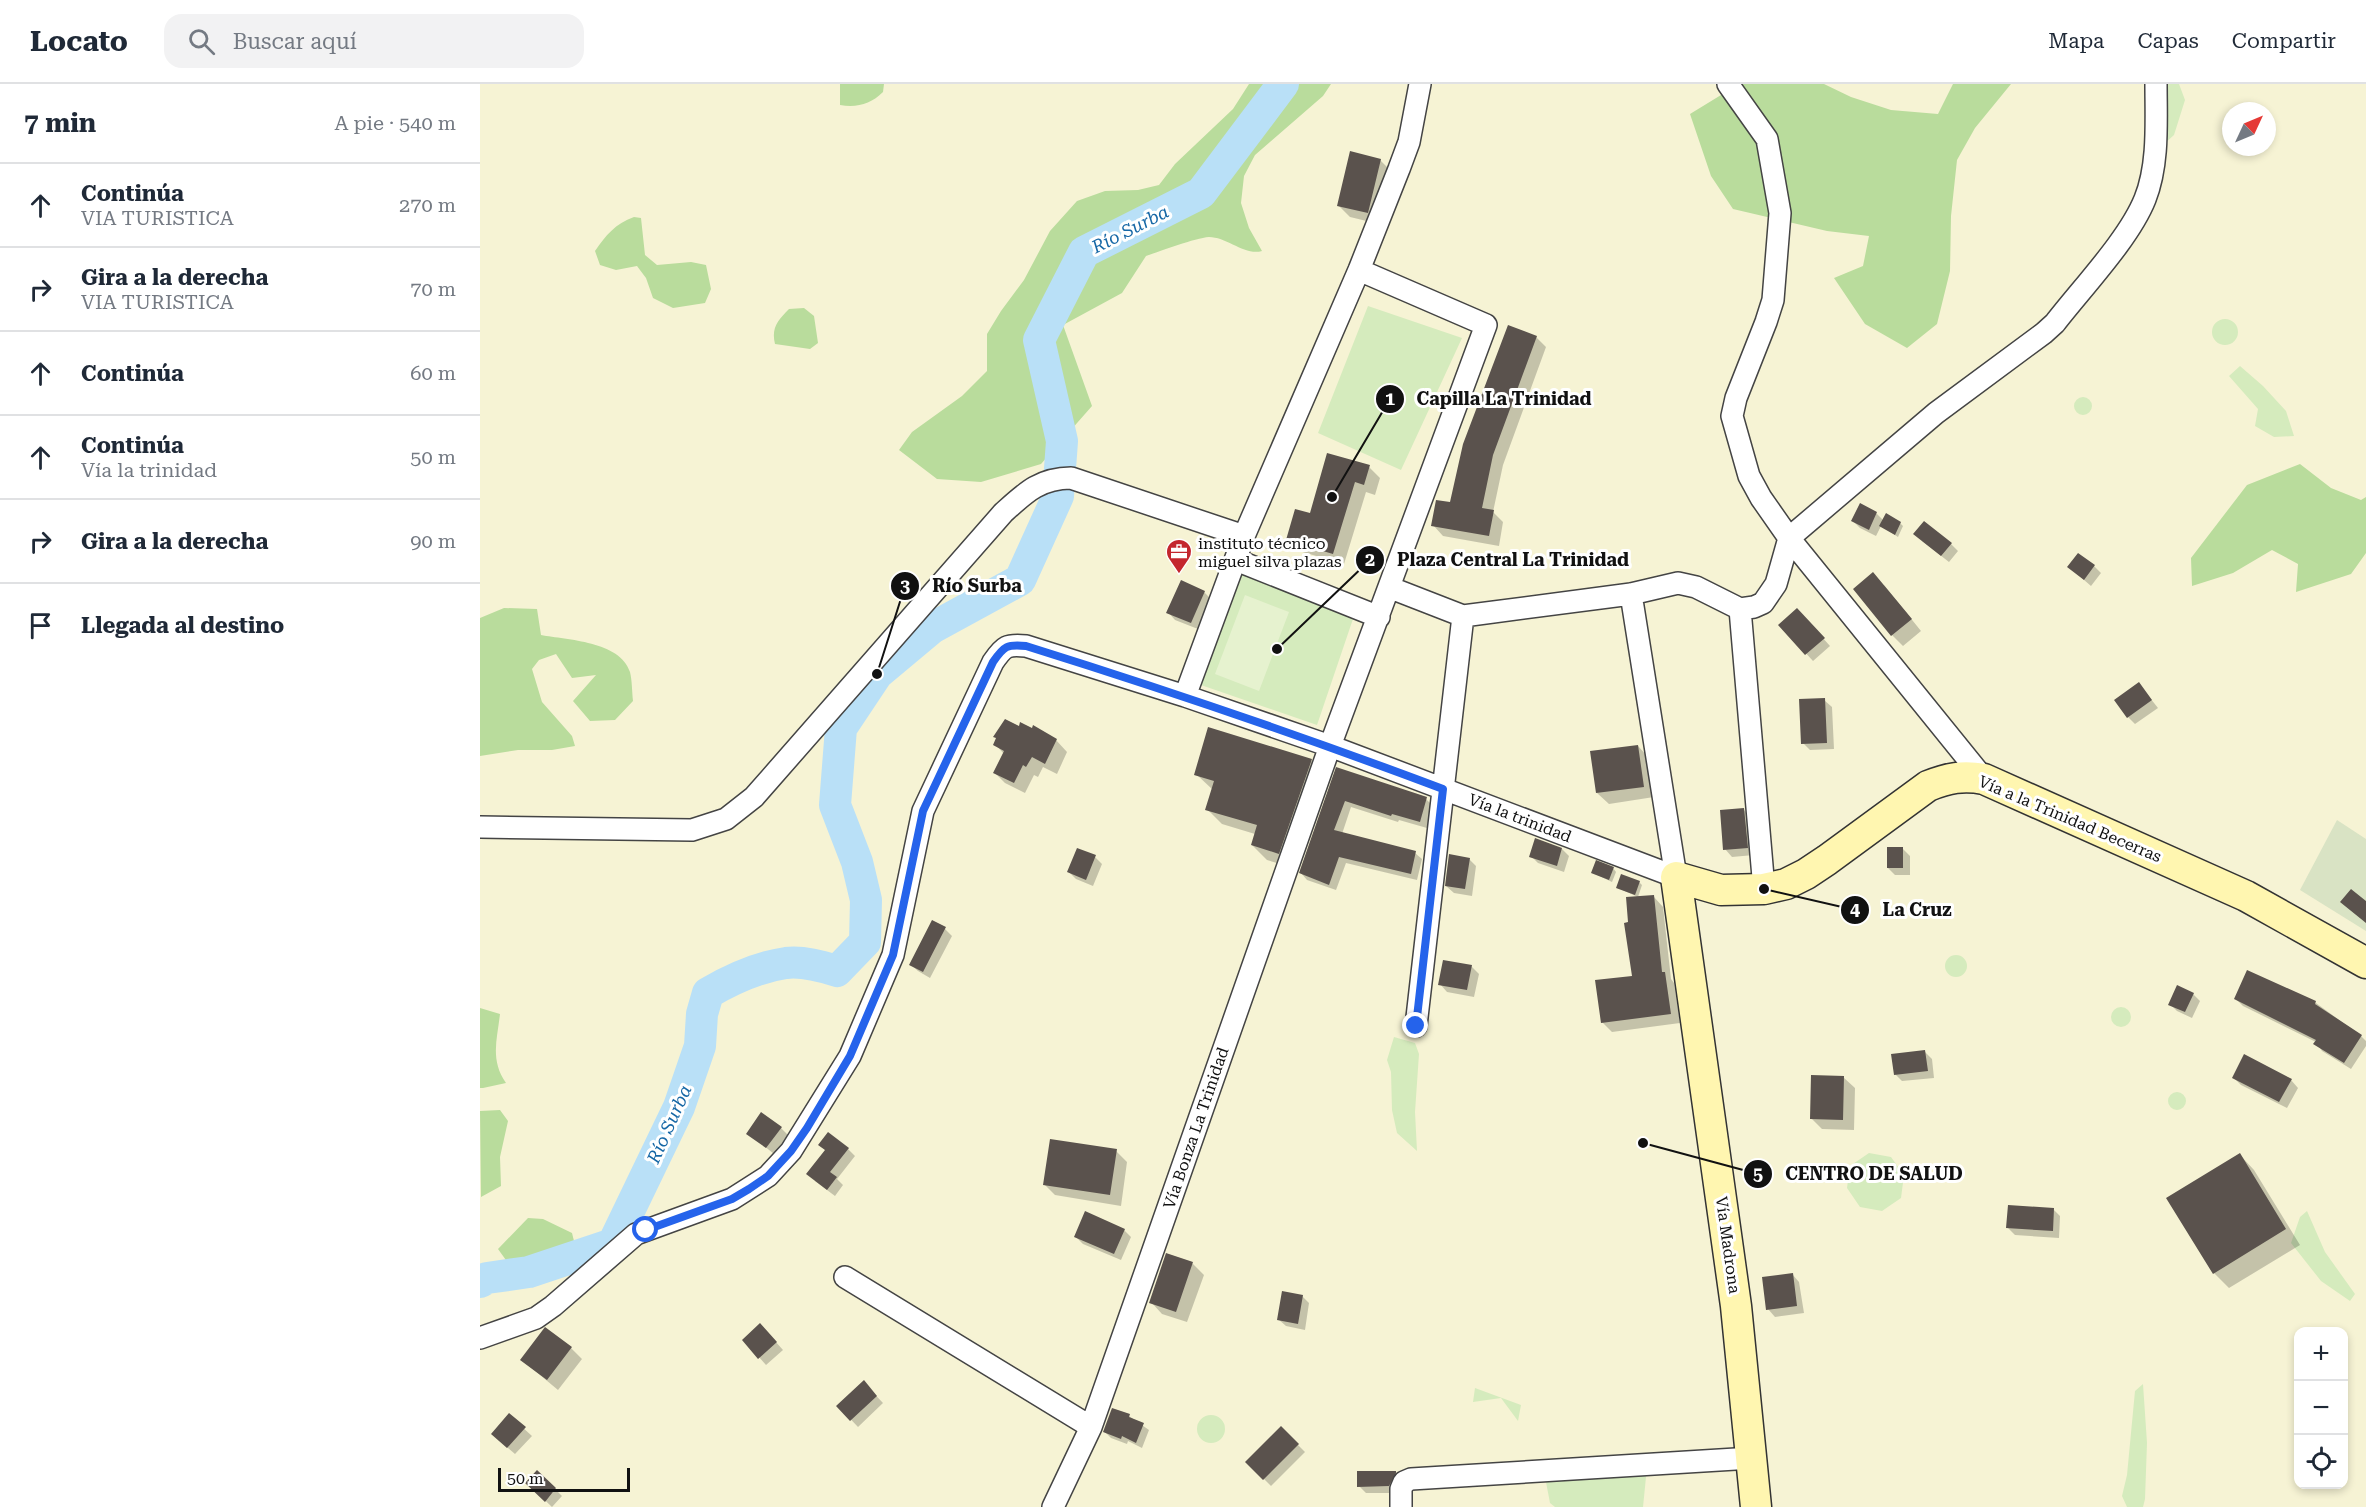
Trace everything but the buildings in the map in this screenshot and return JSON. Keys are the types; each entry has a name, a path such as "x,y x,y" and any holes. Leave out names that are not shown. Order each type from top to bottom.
{"street":[{"path":"1185,696 1244,536 1359,270 1408,142 1420,84"},
{"path":"1728,84 1767,139 1780,213 1773,300 1736,398 1732,416 1749,476 1761,498 1789,538 1984,779"},
{"path":"1390,588 1463,616 1631,594 1678,583 1688,584 1740,609 1762,603 1776,584 1789,538 1936,413 2029,345 2055,323 2127,231 2145,199 2153,166 2156,84"},
{"name":"Vía Bonza La Trinidad","path":"1053,1507 1091,1427 1330,746 1486,325 1359,270"},
{"path":"480,827 692,830 726,819 754,797 1003,513 1027,492 1062,478 1244,536"},
{"path":"1236,560 1379,617"},
{"path":"1631,594 1676,877"},
{"path":"1740,609 1764,889"},
{"path":"1416,1026 1463,616"},
{"name":"Vía la trinidad","path":"480,1338 536,1318 636,1234 732,1199 768,1176 791,1151 850,1056 893,955 923,811 1000,651 1010,644 1026,646 1185,696 1330,746 1676,877"},
{"name":"Vía a la Trinidad Becerras","path":"1676,877 1721,890 1764,889 1786,884 1806,874 1928,786 1947,778 1965,776 1984,779 2246,896 2366,963"},
{"name":"Vía Madrona","path":"1676,877 1736,1306 1756,1507"},
{"path":"845,1277 1091,1427"},
{"path":"1401,1507 1401,1489 1404,1482 1411,1479 1752,1458"}],"shaded area":[{"path":"480,84 2366,84 2366,1507 480,1507"}],"green space":[{"path":"840,84 884,84 883,92 874,100 852,106 840,105"},
{"path":"1249,84 1331,84 1323,96 1255,155 1244,176 1241,203 1249,228 1262,251 1249,251 1209,237 1146,256 1122,293 1063,325 1092,406 1041,464 981,482 937,479 899,450 912,432 962,396 987,371 987,334 1024,280 1050,231 1077,201 1105,191 1138,190 1159,185 1175,164 1233,109"},
{"path":"1739,84 1824,84 1851,97 1891,110 1938,114 1953,84 2011,84 1975,128 1957,160 1951,216 1950,271 1937,324 1907,348 1865,324 1834,278 1863,266 1869,236 1827,231 1733,209 1711,176 1690,114"},
{"path":"2160,84 2179,84 2185,100 2174,135 2164,144"},
{"path":"634,217 641,218 645,255 657,265 691,262 706,265 711,289 705,303 673,308 653,298 646,278 637,266 616,270 600,265 595,251 599,245 616,227"},
{"path":"1368,306 1462,338 1401,470 1318,433"},
{"path":"804,308 814,316 818,343 810,349 775,344 776,325 782,317 789,309"},
{"path":"2225,319 2234,323 2238,332 2234,341 2225,345 2216,341 2212,332 2216,323"},
{"path":"2240,366 2286,411 2294,436 2274,437 2255,426 2258,409 2229,376"},
{"path":"2079,397 2087,397 2092,402 2090,413 2079,415 2074,410 2074,402"},
{"path":"2300,464 2331,488 2361,500 2366,497 2366,553 2351,574 2296,592 2298,564 2272,550 2233,573 2192,586 2191,558 2247,485"},
{"path":"1236,572 1355,613 1317,725 1198,684"},
{"path":"1245,595 1289,612 1259,691 1215,674"},
{"path":"504,608 537,609 541,635 592,644 616,654 630,672 633,701 615,720 590,721 573,701 596,675 572,678 556,654 539,660 532,669 542,702 572,736 575,746 552,750 518,750 480,756 480,618"},
{"path":"2337,820 2366,839 2366,931 2300,890"},
{"path":"1956,955 1964,958 1967,966 1964,974 1956,977 1948,974 1945,966 1948,958"},
{"path":"2121,1007 2128,1010 2131,1017 2128,1024 2121,1027 2114,1024 2111,1017 2114,1010"},
{"path":"480,1008 500,1014 496,1058 506,1083 483,1088 480,1088"},
{"path":"1394,1037 1415,1043 1419,1054 1415,1112 1417,1151 1397,1133 1392,1110 1391,1072 1387,1060"},
{"path":"2173,1092 2181,1092 2186,1097 2184,1108 2173,1110 2168,1105 2168,1097"},
{"path":"500,1110 508,1121 500,1157 501,1186 481,1197 480,1111"},
{"path":"1869,1153 1891,1157 1904,1175 1901,1198 1882,1211 1860,1207 1847,1188 1850,1166"},
{"path":"2307,1211 2325,1252 2355,1294 2350,1301 2321,1281 2291,1243 2300,1217"},
{"path":"528,1218 543,1219 572,1233 575,1245 516,1274 498,1249"},
{"path":"2143,1384 2147,1443 2145,1499 2143,1507 2127,1507 2122,1496 2127,1475 2135,1391"},
{"path":"1475,1388 1521,1405 1518,1421 1501,1398 1473,1402"},
{"path":"1211,1415 1221,1419 1225,1429 1221,1439 1211,1443 1201,1439 1197,1429 1201,1419"},
{"path":"1638,1463 1646,1477 1643,1507 1555,1507 1550,1503 1546,1482 1560,1469"}],"waterway":[{"name":"Río Surba","path":"480,1282 487,1278 529,1272 613,1244 679,1107 700,1046 702,1014 708,993 746,974 786,963 805,963 837,971 865,942 866,900 857,862 835,805 841,728 877,674 932,628 1020,580 1058,496 1062,441 1039,340 1084,252 1201,193 1283,84"}],"place":[{"name":"Capilla La Trinidad","path":"1332,497"},
{"name":"instituto técnico miguel silva plazas","path":"1179,575"},
{"name":"Plaza Central La Trinidad","path":"1277,649"},
{"name":"Río Surba","path":"877,674"},
{"name":"La Cruz","path":"1764,889"},
{"name":"CENTRO DE SALUD","path":"1643,1143"}],"route":[{"path":"646,1230 732,1199 749,1189 768,1176 791,1151 807,1128 850,1056 893,955 923,811 993,662 1000,651 1010,644 1026,646 1185,696 1330,746 1443,789 1416,1026"}]}
